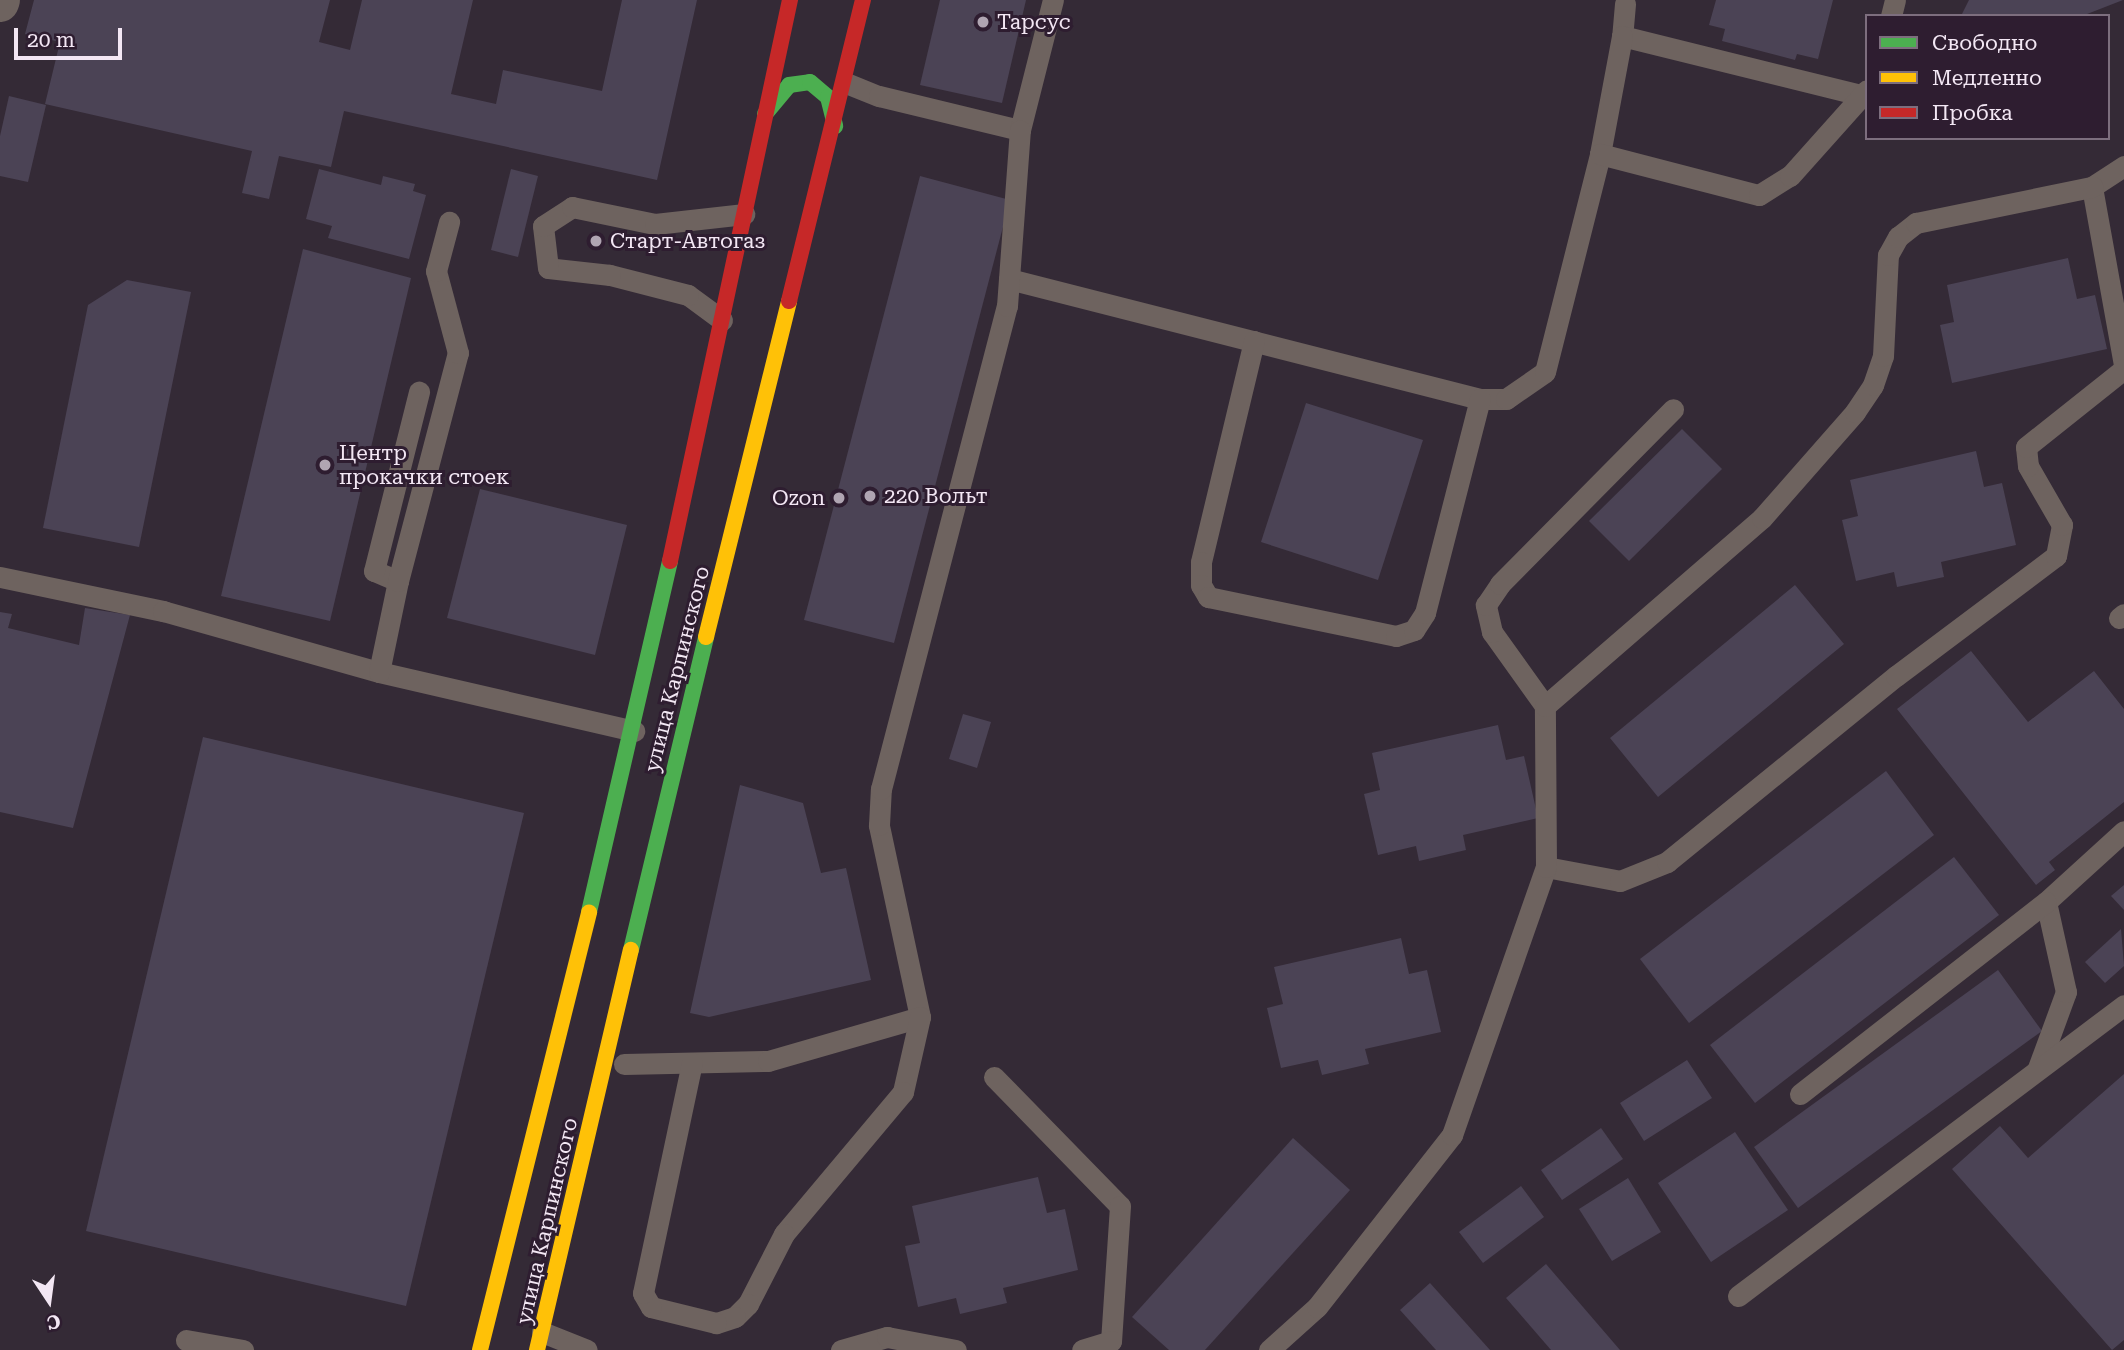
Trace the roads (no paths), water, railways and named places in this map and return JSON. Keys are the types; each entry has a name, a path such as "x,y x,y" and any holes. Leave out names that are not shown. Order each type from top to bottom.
{"main road":[{"name":"улица Карпинского","path":"480,1350 634,731 790,0"},
{"name":"улица Карпинского","path":"540,1341 681,739 846,83 863,0"},
{"path":"765,114 789,85 810,82 828,97 835,125"}],"lane":[{"path":"692,1063 643,1293 651,1307 716,1323 735,1317 748,1304 784,1234 903,1092 919,1017 879,825 881,789 1007,306 1020,130 1053,0"},
{"path":"1009,279 1480,399 1506,399 1545,372 1600,154 1622,36 1621,1"},
{"path":"1622,36 1865,93"},
{"path":"846,83 879,96 1020,130"},
{"path":"1600,154 1759,195 1790,176 1865,94"},
{"path":"1545,706 1762,518 1854,412 1872,385 1883,356 1888,255 1898,237 1916,223 2092,187 2124,166"},
{"path":"2092,187 2124,364"},
{"path":"722,320 688,295 610,275 548,268 543,226 572,207 655,224 744,214"},
{"path":"379,672 398,581 458,353 436,271 449,222"},
{"path":"1254,341 1201,562 1201,585 1208,597 1396,636 1414,630 1425,613 1480,399"},
{"path":"1546,867 1620,881 1667,862 1896,676 2056,556 2062,525 2028,466 2026,447 2124,369"},
{"path":"398,581 374,571 419,392"},
{"path":"1269,1350 1317,1307 1452,1135 1546,867 1545,706 1492,632 1486,605 1500,583 1673,409"},
{"path":"0,577 163,611 379,672 634,731"},
{"path":"1800,1094 2046,902 2124,831"},
{"path":"2038,1068 2066,992 2046,902"},
{"path":"1738,1296 2124,1005"},
{"path":"624,1064 768,1060 919,1017"},
{"path":"994,1077 1121,1206 1114,1345 1082,1350"},
{"path":"841,1350 887,1337 956,1350"},
{"path":"186,1340 243,1350"},
{"path":"540,1341 587,1350"}],"place":[{"name":"Тарсус","path":"983,22"},
{"name":"Старт-Автогаз","path":"596,241"},
{"name":"Центр прокачки стоек","path":"325,465"},
{"name":"220 Вольт","path":"870,496"},
{"name":"Ozon","path":"839,498"}]}
